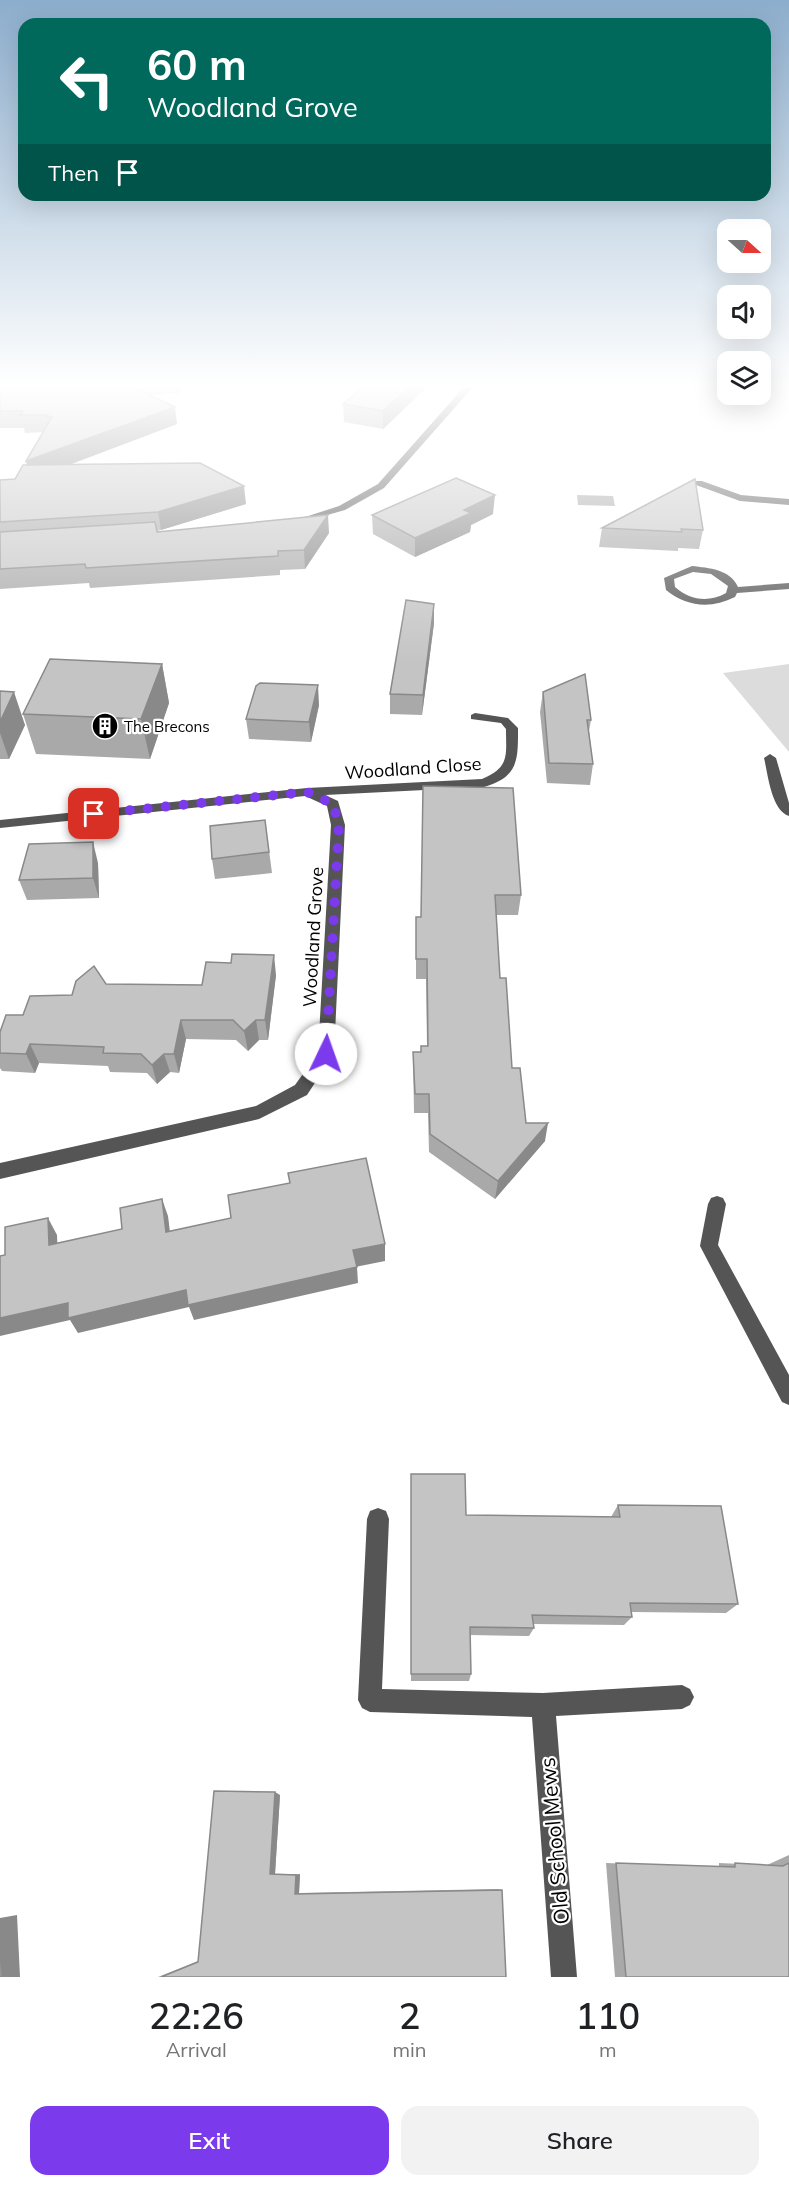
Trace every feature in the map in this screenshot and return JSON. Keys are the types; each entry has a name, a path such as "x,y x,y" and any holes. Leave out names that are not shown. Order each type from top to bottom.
{"street":[{"path":"289,524 342,508 381,486 387,479"},
{"path":"699,483 740,498 789,502"},
{"path":"702,569 729,579 733,590 731,595 716,602 694,601 675,594 668,583 675,573 702,569"},
{"path":"733,590 789,586"},
{"name":"Woodland Close","path":"307,792 484,783 505,774 511,765 512,728 504,720 475,717"},
{"path":"770,758 782,803 789,812"},
{"path":"0,824 307,792"},
{"name":"Woodland Grove","path":"0,1171 259,1112 301,1090 326,1054 339,825 333,804 307,792"},
{"path":"717,1204 709,1246 789,1395"},
{"path":"378,1519 370,1700 543,1705 682,1697"},
{"name":"Old School Mews","path":"543,1705 564,1977"}],"shaded area":[{"path":"577,495 613,496 615,506 578,505"},
{"path":"789,664 789,752 723,673"}],"building":[{"path":"231,479 244,486 158,512 0,522 0,480"},
{"path":"453,479 459,479 495,495 464,510 471,513 415,538 372,515"},
{"path":"695,479 703,530 681,529 682,532 602,528"},
{"path":"328,515 304,550 278,551 278,556 86,568 85,564 0,569 0,532 155,522 157,532"},
{"path":"406,600 434,604 423,695 390,694"},
{"path":"50,659 162,664 141,719 23,714"},
{"path":"585,674 591,720 587,720 593,764 549,763 543,692"},
{"path":"260,683 318,685 309,722 246,719 256,686"},
{"path":"0,691 14,692 0,722"},
{"path":"423,786 513,788 521,895 495,895 500,978 506,978 512,1068 520,1068 526,1123 548,1123 498,1181 430,1134 429,1094 415,1094 413,1052 421,1052 421,1046 428,1046 427,959 416,959 416,917 421,917"},
{"path":"265,820 269,852 212,859 210,826"},
{"path":"93,842 93,878 19,880 29,844"},
{"path":"232,954 274,955 265,1020 256,1020 244,1031 233,1020 181,1020 174,1054 164,1054 152,1065 141,1054 103,1053 104,1047 30,1044 26,1054 0,1053 0,1032 6,1015 23,1015 30,996 72,995 76,981 94,966 106,984 202,985 206,962 231,963"},
{"path":"366,1158 385,1244 353,1250 357,1267 188,1305 186,1290 68,1318 68,1303 0,1318 0,1256 5,1255 5,1227 48,1218 49,1245 122,1229 120,1208 162,1199 166,1232 231,1218 228,1195 290,1183 288,1173"},
{"path":"411,1474 465,1474 466,1515 620,1517 618,1505 721,1506 738,1604 630,1603 632,1617 532,1615 534,1628 470,1627 471,1674 411,1674"},
{"path":"214,1791 275,1792 270,1874 296,1875 295,1894 502,1890 506,1977 161,1977 198,1962"},
{"path":"616,1863 735,1867 735,1863 783,1866 789,1863 789,1977 626,1977"},
{"path":"0,1918 2,1977 0,1977"}],"place":[{"name":"The Brecons","path":"105,726"}],"route":[{"path":"94,814 307,792 333,804 339,825 326,1054"}]}
